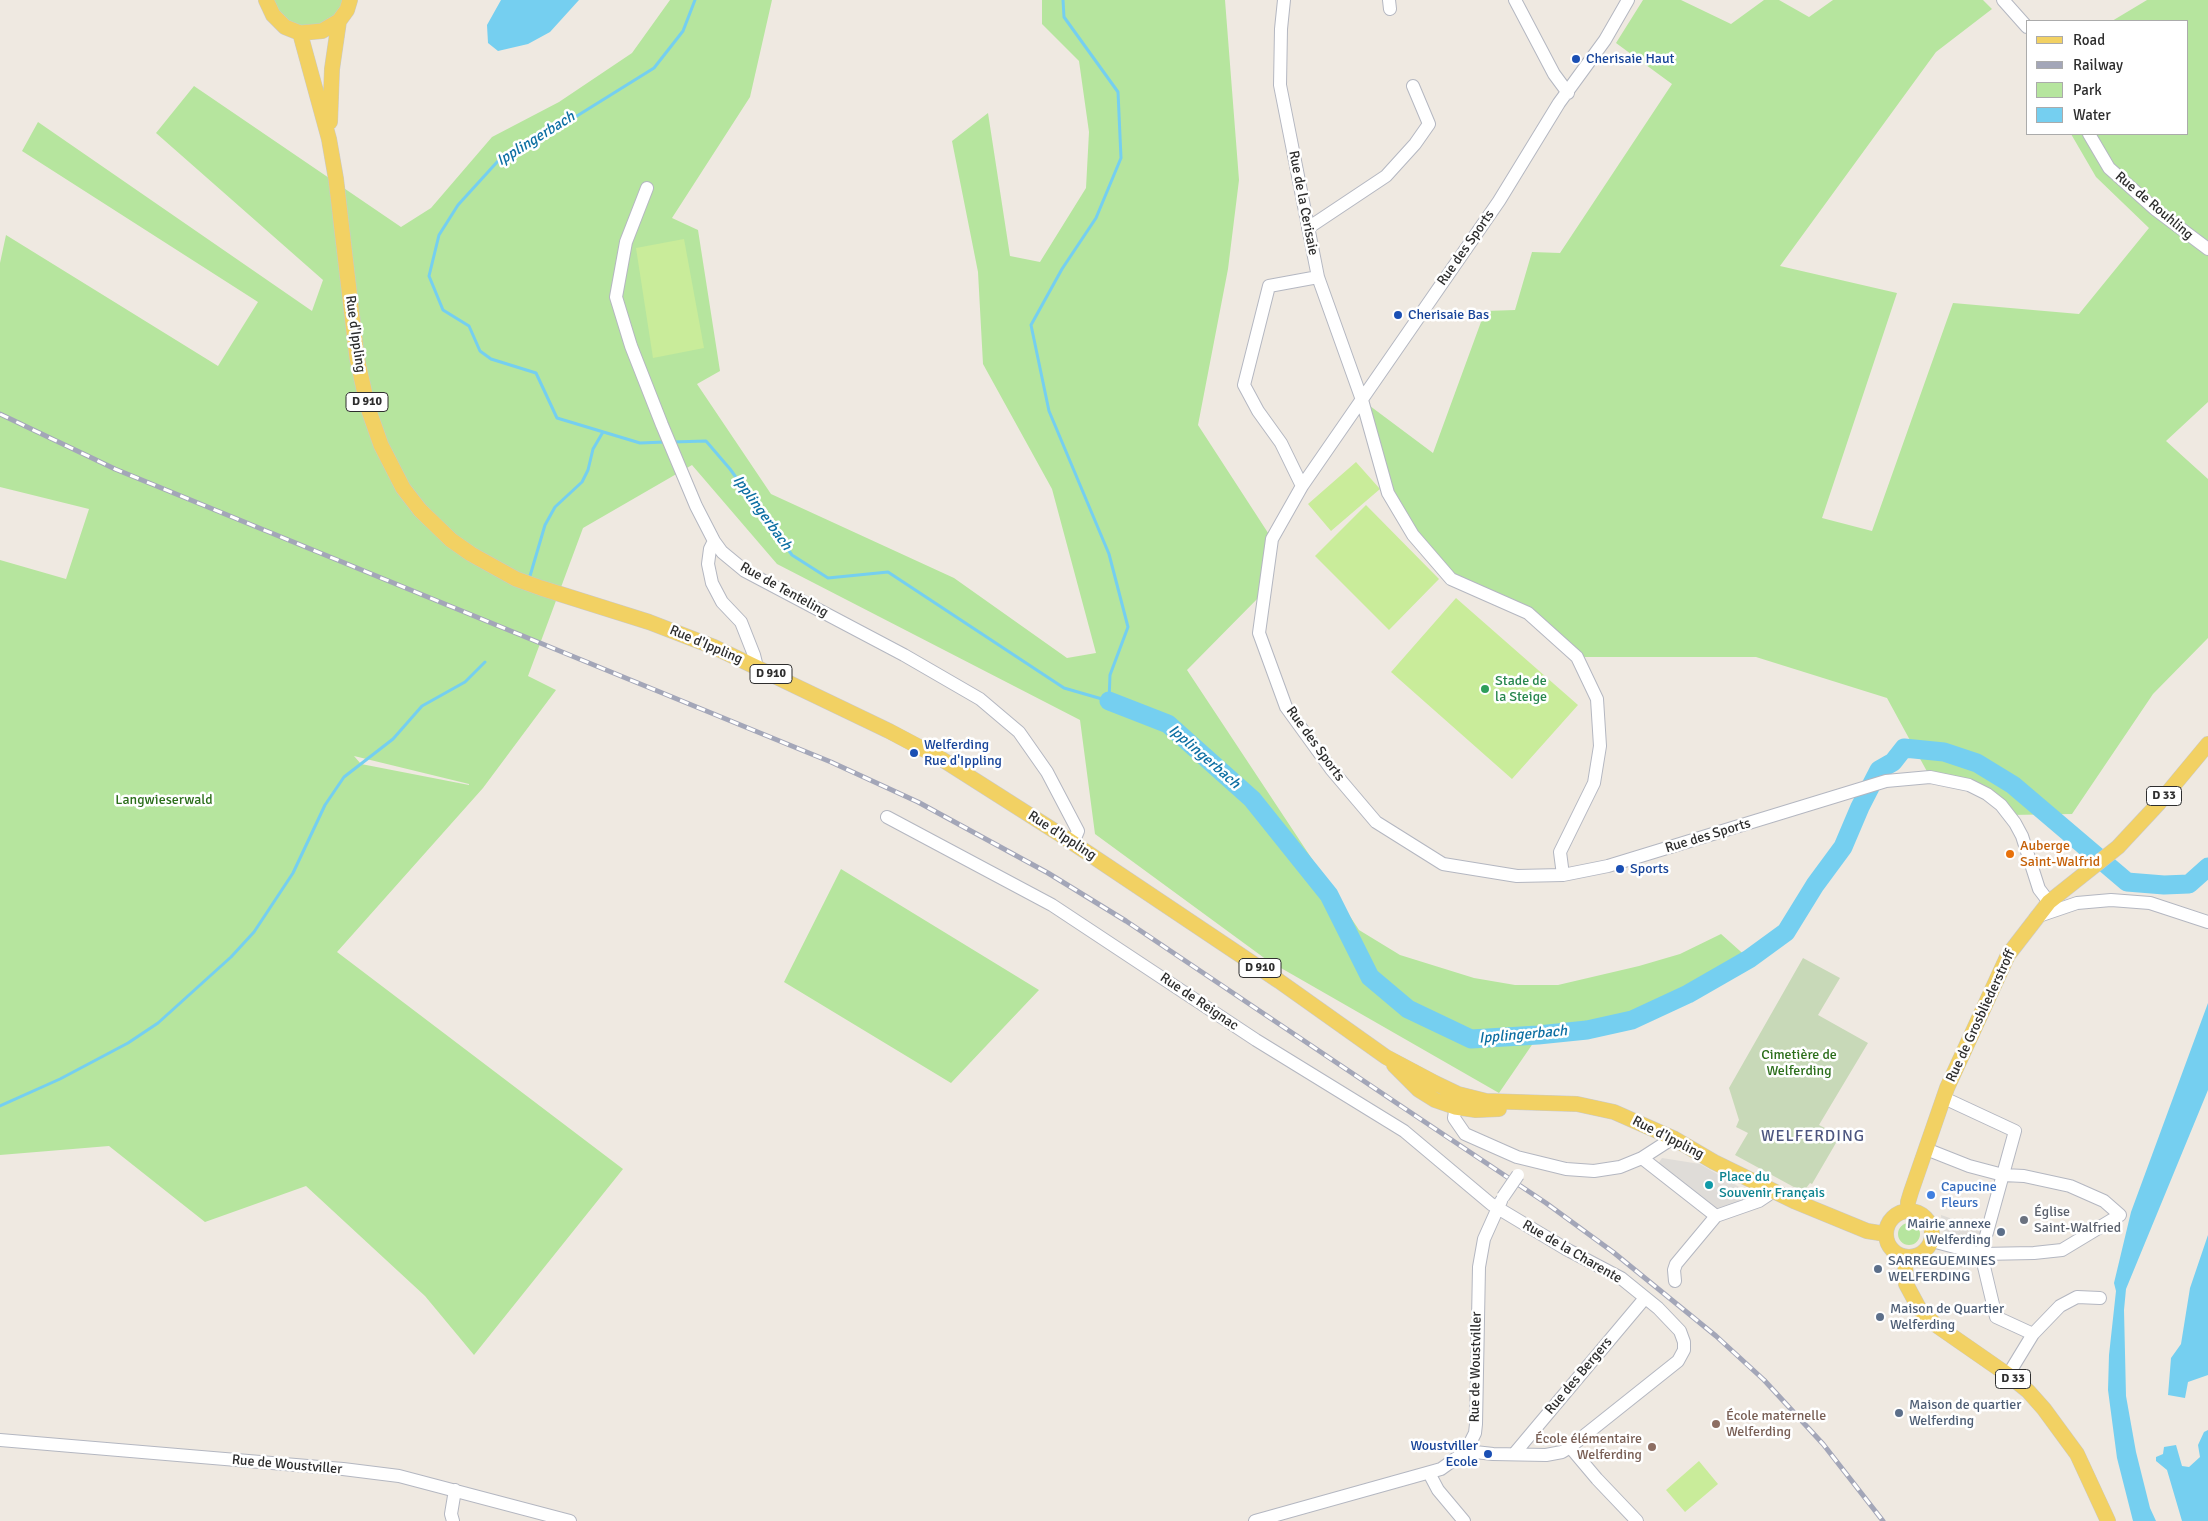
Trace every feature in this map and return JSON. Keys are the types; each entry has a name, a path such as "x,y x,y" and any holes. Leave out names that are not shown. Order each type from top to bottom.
{"main road":[{"path":"266,0 272,15 285,27 300,33 322,31 339,21"},
{"name":"Rue d'Ippling","path":"329,139 332,69 339,21 347,10 350,0"},
{"name":"Rue d'Ippling","path":"300,33 329,139 336,179 357,358 368,408 390,466 403,488 420,510 451,540 470,554 516,578 541,588 673,630 757,667 889,730 940,758 1073,843 1279,981 1386,1056 1419,1090 1436,1100 1577,1104 1598,1108 1641,1123 1673,1138 1714,1162 1794,1201 1867,1230 1886,1234"},
{"name":"Rue de Grosbliederstroff","path":"1908,1211 1908,1202 1944,1098 2008,955 2049,902 2118,847 2159,803 2208,744"},
{"path":"1908,1211 1915,1211 1927,1219 1932,1231 1932,1241 1926,1251 1920,1256 1905,1258 1891,1250 1886,1234 1888,1225 1893,1217 1908,1211"},
{"name":"D 33","path":"1905,1258 1906,1284 1920,1310 1936,1325 2028,1391 2044,1409 2077,1454 2108,1521"}],"street":[{"name":"Rue de la Cerisaie","path":"1284,0 1280,29 1280,85 1318,277 1362,400 1388,493 1413,535 1451,579 1528,613 1577,657 1597,699 1600,746 1594,783 1560,852 1563,875"},
{"name":"Rue des Sports","path":"1628,0 1606,40 1559,103 1499,202 1302,486 1272,539 1259,633 1286,707 1331,769 1376,822 1443,864 1517,876 1563,875 1608,866 1886,781 1930,777 1969,785 1987,794 2001,805 2022,836 2039,889 2049,902"},
{"path":"2003,0 2026,26"},
{"path":"1517,1 1554,74 1568,93"},
{"path":"1308,228 1386,176 1415,144 1429,124 1413,86"},
{"name":"Rue de Rouhling","path":"2090,135 2109,168 2156,210 2208,249"},
{"name":"Rue de Tenteling","path":"647,188 626,242 616,297 631,346 662,425 714,541 722,552 745,571 904,655 980,699 1019,732 1047,772 1078,831 1073,843"},
{"path":"1302,486 1281,443 1258,411 1244,385 1269,286 1318,277"},
{"path":"714,541 710,549 708,564 712,584 722,602 741,622 754,654 757,667"},
{"name":"Rue de Reignac","path":"887,817 1005,878 1074,918 1256,1040 1404,1131 1500,1203"},
{"path":"2036,917 2077,903 2111,900 2150,903 2208,922"},
{"path":"1944,1098 2015,1131 1981,1254 1996,1317 2033,1334"},
{"path":"1457,1101 1455,1120 1465,1134 1530,1161 1566,1169 1594,1171 1620,1167 1642,1158 1673,1138"},
{"path":"1926,1149 2003,1175 2024,1176 2070,1186 2104,1201 2120,1215 2062,1250 2034,1254 1981,1254 1932,1241"},
{"path":"1642,1158 1716,1216"},
{"name":"Rue de Woustviller","path":"1466,1451 1475,1433 1476,1424 1479,1266 1484,1239 1500,1203 1518,1175 1530,1161"},
{"path":"1675,1281 1674,1270 1676,1264 1716,1216 1759,1201 1772,1190"},
{"name":"Rue de la Charente","path":"1500,1203 1566,1249 1621,1278 1680,1331 1684,1342 1682,1354 1672,1367 1622,1404 1570,1447"},
{"path":"2008,1375 2033,1334 2060,1306 2077,1297 2100,1298"},
{"name":"Rue des Bergers","path":"1514,1454 1645,1298"},
{"name":"Rue de Woustviller","path":"0,1440 343,1469 399,1476 570,1521"},
{"path":"1255,1521 1428,1474 1450,1464 1466,1451 1493,1454 1553,1454 1570,1447 1637,1521"},
{"path":"1428,1474 1438,1490 1464,1521"},
{"path":"452,1521 451,1514 455,1490"}],"green space":[{"path":"273,0 344,0 338,12 328,21 317,26 304,27 292,23 281,16"},
{"name":"Langwieserwald","path":"670,0 772,0 750,97 672,218 698,230 720,371 697,384 771,494 954,578 1067,658 1096,653 1052,489 983,364 978,272 952,141 988,113 1010,256 1040,262 1086,188 1089,132 1079,61 1042,24 1042,0 1225,0 1239,180 1228,269 1198,425 1272,539 1264,592 1187,670 1359,930 1400,955 1474,978 1515,985 1558,985 1639,966 1680,954 1721,934 1749,959 1688,994 1632,1020 1587,1030 1538,1036 1499,1093 1267,960 1095,834 1080,720 777,564 692,465 583,528 528,676 556,690 483,788 337,952 623,1169 474,1355 425,1296 306,1186 205,1222 109,1146 0,1155 0,560 66,579 89,509 0,487 0,263 6,235 218,366 258,302 22,151 38,122 312,311 323,280 156,133 194,86 401,227 431,208 492,137 559,102 632,53","holes":["354,756 469,784 361,764"]},
{"path":"1643,0 1681,0 1731,24 1764,0 1779,0 1809,17 1833,0 1983,0 1992,9 1936,52 1780,266 1897,293 1822,518 1872,531 1953,303 2079,314 2149,228 2096,177 2072,135 2188,135 2188,20 2114,20 2147,0 2208,0 2208,402 2166,441 2208,479 2208,638 2153,694 2072,814 2009,815 1987,794 1930,777 1887,698 1756,657 1577,657 1528,613 1451,579 1388,493 1362,400 1433,453 1485,311 1515,310 1532,252 1560,253 1672,84 1616,43"},
{"path":"684,239 704,348 653,358 636,248"},
{"path":"1356,462 1380,489 1331,531 1308,504"},
{"path":"1366,505 1439,579 1389,630 1315,556"},
{"name":"Stade de la Steige","path":"1456,598 1578,705 1512,779 1391,672"},
{"path":"841,869 1039,990 951,1083 784,982"},
{"name":"Cimetière de Welferding","path":"1803,958 1840,978 1818,1015 1868,1043 1819,1125 1840,1136 1812,1184 1810,1183 1803,1192 1735,1155 1748,1133 1736,1127 1739,1120 1729,1088"},
{"path":"1909,1223 1917,1226 1920,1234 1917,1242 1909,1245 1901,1242 1898,1234 1901,1226"},
{"path":"1699,1461 1718,1484 1685,1512 1666,1490"}],"shaded area":[{"name":"Place du Souvenir Français","path":"1662,1158 1700,1164 1753,1195 1717,1210 1658,1164"},
{"path":"1941,1215 1982,1229 1977,1242 1942,1230"}],"water":[{"path":"501,0 579,0 550,32 528,44 498,51 488,43 487,25"},
{"path":"2208,1003 2208,1090 2126,1289 2124,1310 2126,1396 2136,1452 2150,1508 2156,1521 2133,1521 2117,1458 2108,1390 2109,1355 2116,1291 2114,1283 2131,1212"},
{"path":"2208,1235 2208,1375 2188,1382 2185,1398 2168,1395 2171,1358 2181,1344 2190,1288"},
{"path":"2208,1430 2208,1521 2182,1521 2167,1470 2156,1461 2156,1457 2163,1454 2164,1447 2176,1445 2182,1466 2189,1467 2200,1457 2198,1445 2204,1432"}],"waterway":[{"name":"Ipplingerbach","path":"665,442 640,443 557,418 536,373 491,359 480,351 469,326 443,310 429,276 439,235 458,205 498,161 564,124 654,68 683,31 695,0"},
{"path":"672,442 706,441 730,469 792,555 828,578 888,572 1064,688 1109,701 1110,675 1128,627 1109,554 1049,411 1031,325 1062,269 1096,218 1121,158 1118,92 1064,17 1063,0"},
{"path":"530,576 545,525 555,507 582,482 588,470 593,449 603,432"},
{"path":"0,1106 60,1079 128,1043 158,1023 231,957 254,932 293,873 325,805 344,777 393,739 422,706 465,682 485,662"},
{"name":"Ipplingerbach","path":"1109,701 1168,724 1252,799 1329,895 1370,977 1408,1009 1471,1039 1587,1030 1632,1020 1688,994 1749,959 1786,932 1815,885 1843,847 1860,807 1879,770 1893,762 1904,748 1944,752 1977,763 2013,785 2127,882 2164,885 2189,884 2208,867"}],"railway":[{"path":"0,414 115,469 831,762 918,802 1048,873 1126,921 1546,1203 1613,1252 1716,1336 1764,1380 1823,1444 1883,1521"}],"place":[{"name":"Cherisaie Haut","path":"1576,59"},
{"name":"Cherisaie Bas","path":"1398,315"},
{"name":"Stade de la Steige","path":"1485,689"},
{"name":"Welferding Rue d'Ippling","path":"914,753"},
{"name":"Auberge Saint-Walfrid","path":"2010,854"},
{"name":"Sports","path":"1620,869"},
{"name":"Place du Souvenir Français","path":"1709,1185"},
{"name":"Capucine Fleurs","path":"1931,1195"},
{"name":"Église Saint-Walfried","path":"2024,1220"},
{"name":"Mairie annexe Welferding","path":"2001,1232"},
{"name":"SARREGUEMINES WELFERDING","path":"1878,1269"},
{"name":"Maison de Quartier Welferding","path":"1880,1317"},
{"name":"Maison de quartier Welferding","path":"1899,1413"},
{"name":"École maternelle Welferding","path":"1716,1424"},
{"name":"École élémentaire Welferding","path":"1652,1447"},
{"name":"Woustviller Ecole","path":"1488,1454"}],"district":[{"name":"WELFERDING","path":"1813,1137"}]}
